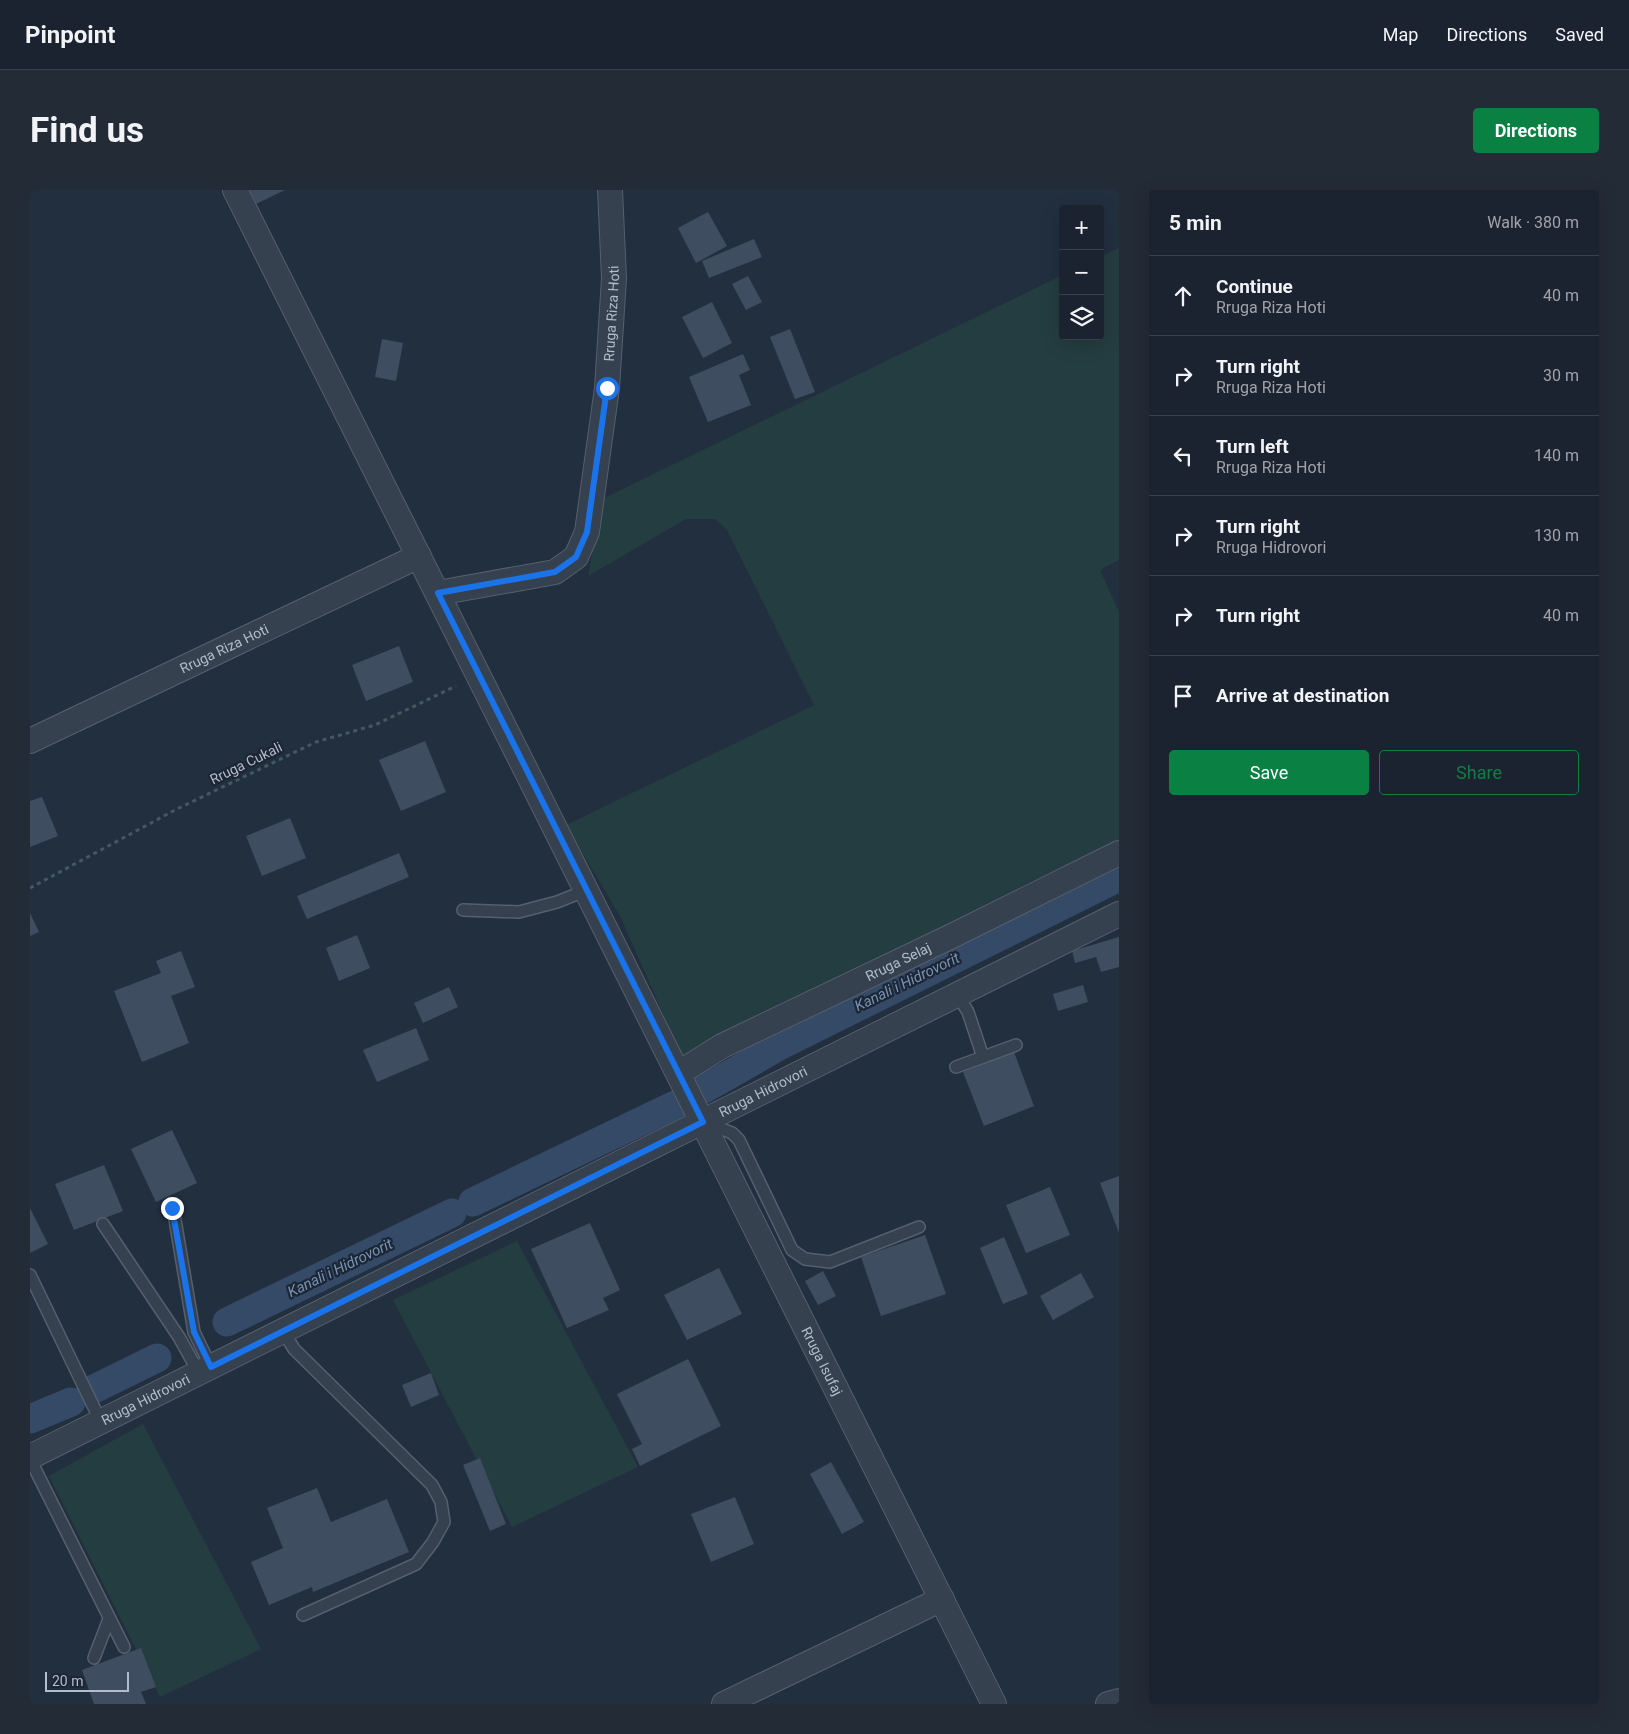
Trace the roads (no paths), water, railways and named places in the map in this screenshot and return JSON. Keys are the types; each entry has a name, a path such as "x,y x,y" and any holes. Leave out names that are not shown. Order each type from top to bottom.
{"street":[{"path":"235,190 703,1122"},
{"name":"Rruga Riza Hoti","path":"438,593 555,572 576,557 587,532 608,379 614,278 610,190"},
{"name":"Rruga Riza Hoti","path":"30,741 419,556"},
{"name":"Rruga Selaj","path":"679,1073 730,1042 954,935 1119,853"},
{"name":"Rruga Hidrovori","path":"30,1458 1119,914"},
{"name":"Rruga Isufaj","path":"703,1122 994,1704"},
{"path":"724,1704 942,1599"},
{"path":"1108,1704 1119,1701"}],"lane":[{"path":"463,910 519,912 557,902 587,890"},
{"path":"957,994 968,1012 983,1057"},
{"path":"956,1067 1016,1045"},
{"path":"703,1122 732,1133 739,1140 792,1250 805,1259 830,1262 919,1227"},
{"path":"172,1208 194,1332 205,1370"},
{"path":"103,1224 179,1337 205,1370"},
{"path":"30,1275 101,1422"},
{"path":"283,1331 294,1349 432,1485 441,1502 444,1522 433,1542 416,1564 303,1615"},
{"path":"30,1458 124,1647"},
{"path":"94,1658 109,1619"}],"waterway":[{"name":"Kanali i Hidrovorit","path":"697,1093 781,1045 1119,877"},
{"name":"Kanali i Hidrovorit","path":"473,1202 675,1105"},
{"name":"Kanali i Hidrovorit","path":"227,1322 452,1213"},
{"name":"Kanali i Hidrovorit","path":"94,1389 157,1358"},
{"name":"Kanali i Hidrovorit","path":"30,1419 71,1402"}]}
